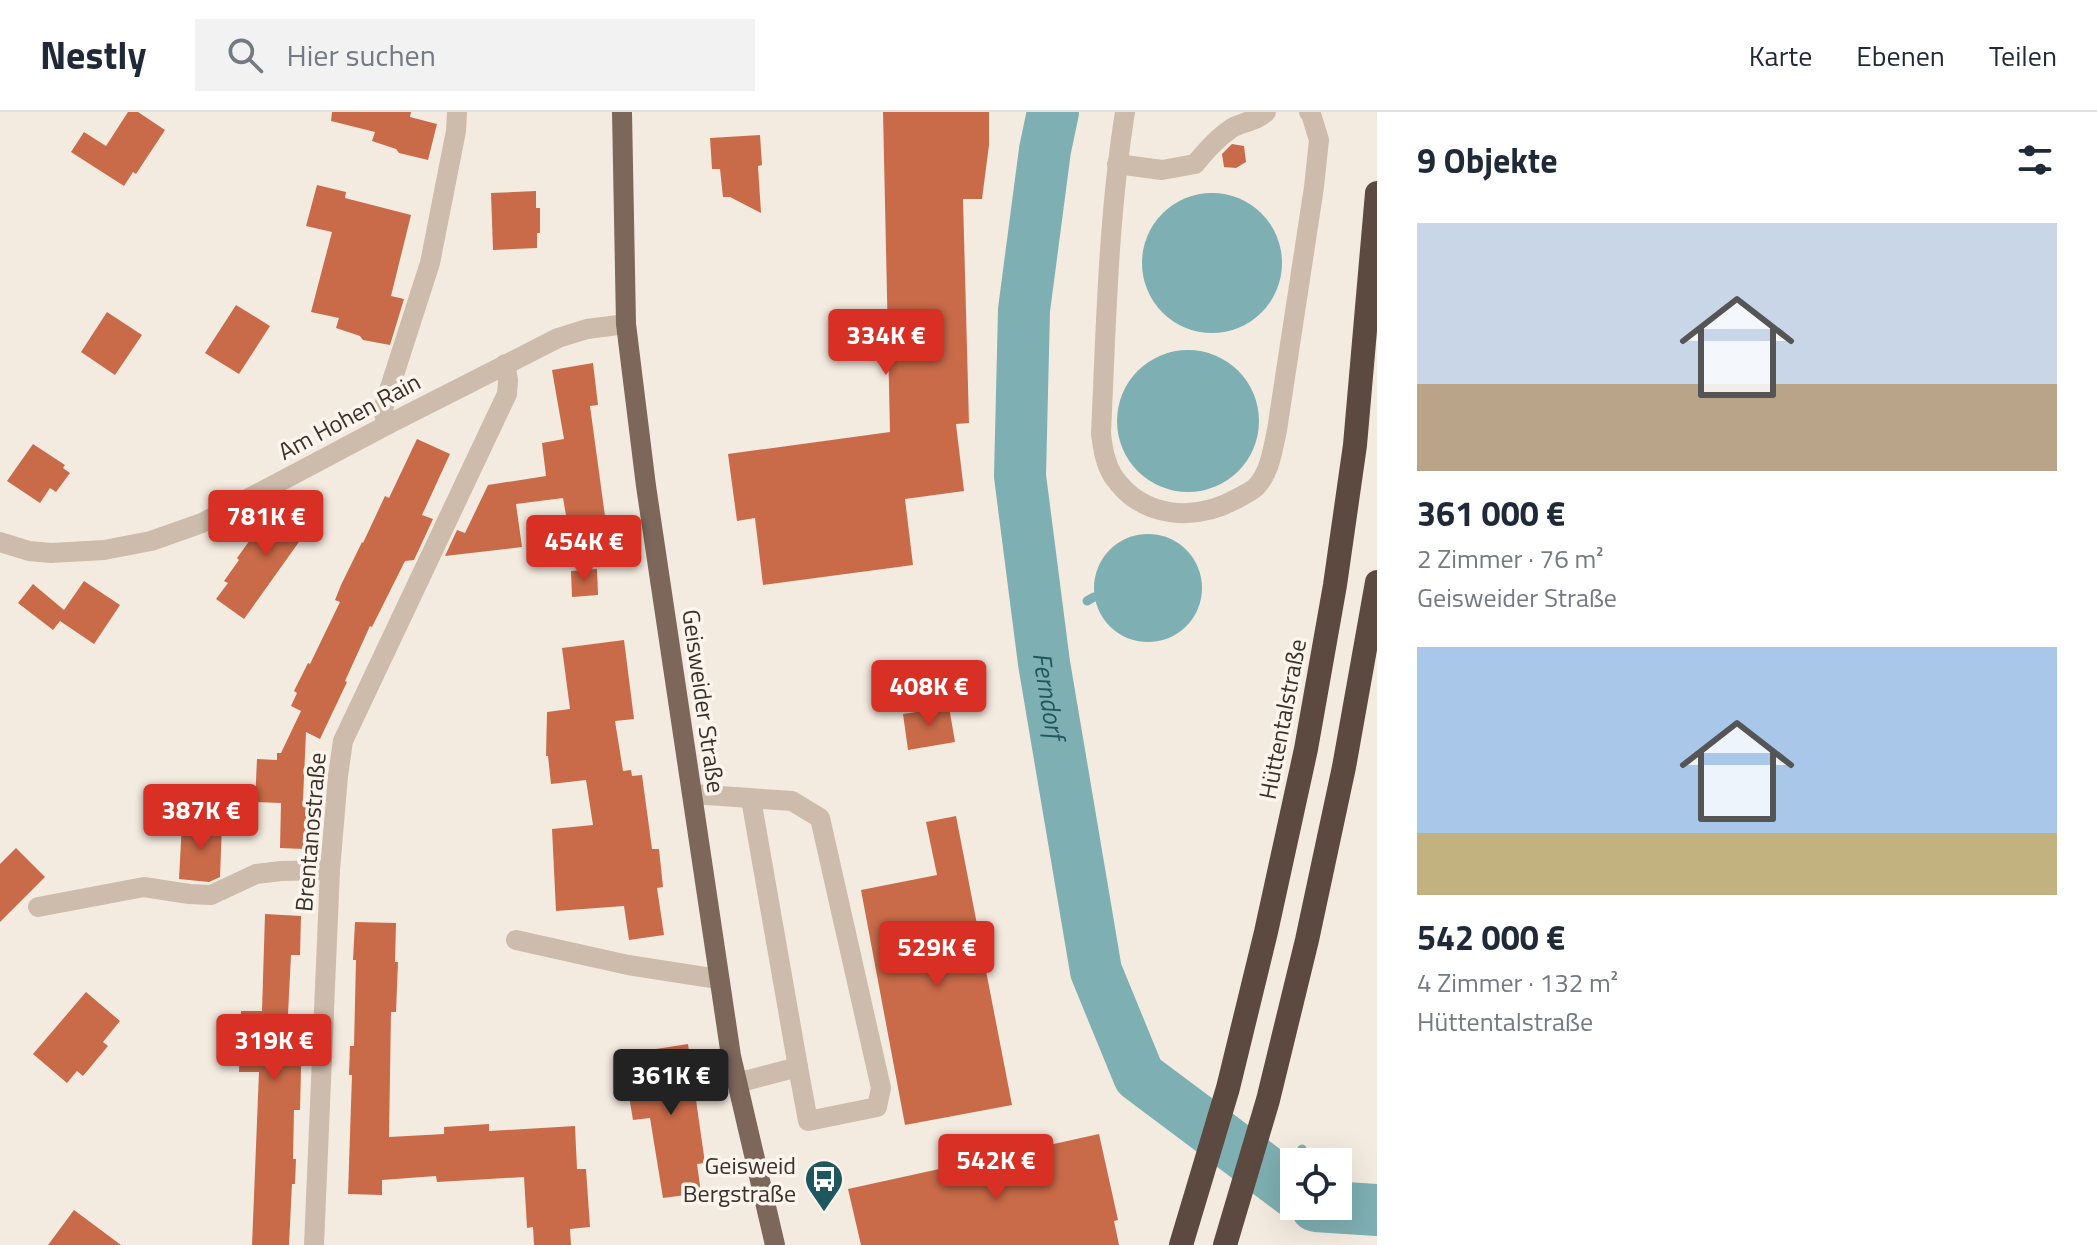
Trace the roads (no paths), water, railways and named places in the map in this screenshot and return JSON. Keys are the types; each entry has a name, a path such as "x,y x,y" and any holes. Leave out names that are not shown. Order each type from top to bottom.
{"highway":[{"name":"Hüttentalstraße","path":"1181,1245 1228,1088 1306,749 1355,445 1377,193"},
{"path":"1225,1245 1268,1100 1307,940 1344,767 1377,582"}],"main road":[{"name":"Geisweider Straße","path":"622,112 626,324 646,486 718,979 737,1083 775,1245"}],"street":[{"path":"387,425 383,409 430,263 457,112"},
{"path":"1125,112 1110,239 1101,434 1105,457 1114,476 1132,495 1153,507 1176,514 1207,511 1228,504 1256,487 1268,468 1277,430 1314,187 1319,140 1309,112"},
{"path":"1117,164 1162,170 1195,164 1213,143 1233,127 1261,117 1266,112"},
{"name":"Am Hohen Rain","path":"0,542 29,551 51,553 104,550 151,541 202,523 558,338 587,329 626,324"},
{"name":"Brentanostraße","path":"314,1245 330,870 343,741 507,394 505,364"},
{"path":"692,794 792,801 820,818 881,1088 877,1107 808,1121 751,799"},
{"path":"38,907 144,887 211,895 256,874 330,870"},
{"path":"516,940 628,965 718,979"},
{"path":"737,1083 798,1067"}],"water":[{"path":"1212,193 1239,199 1261,214 1276,236 1282,263 1276,290 1261,312 1239,327 1212,333 1185,327 1163,312 1148,290 1142,263 1148,236 1163,214 1185,199"},
{"path":"1188,350 1215,356 1238,371 1253,394 1259,421 1253,448 1238,471 1215,486 1188,492 1161,486 1138,471 1123,448 1117,421 1123,394 1138,371 1161,356"},
{"path":"1148,534 1169,538 1186,550 1198,567 1202,588 1198,609 1186,626 1169,638 1148,642 1127,638 1110,626 1098,609 1094,588 1098,567 1110,550 1127,538"}],"waterway":[{"name":"Ferndorf","path":"1053,112 1045,150 1024,310 1020,476 1044,663 1096,971 1139,1076 1280,1182"},
{"path":"1087,601 1094,597"},
{"path":"1039,627 1058,616"},
{"name":"Ferndorf","path":"1352,1208 1377,1210"}],"place":[{"name":"Geisweid Bergstraße","path":"824,1213"}]}
